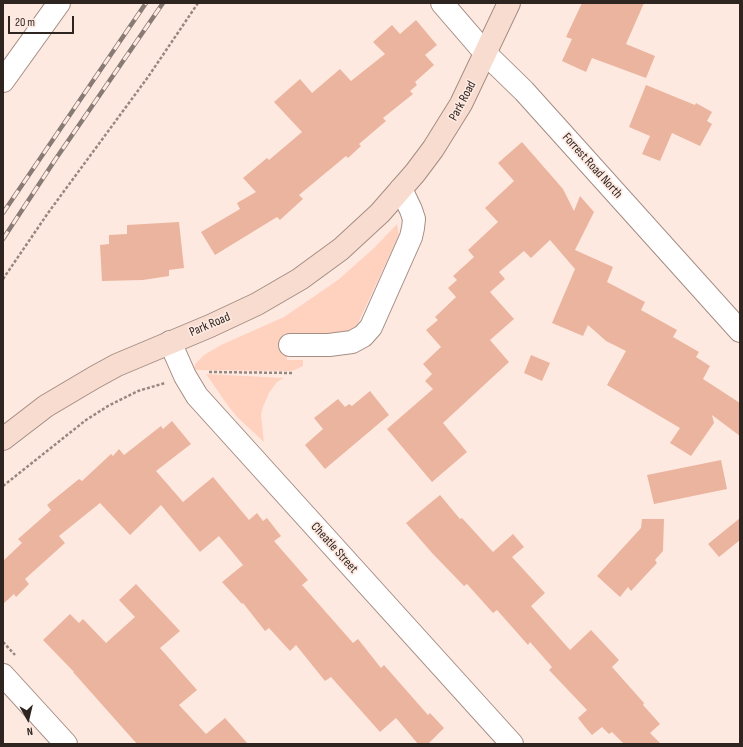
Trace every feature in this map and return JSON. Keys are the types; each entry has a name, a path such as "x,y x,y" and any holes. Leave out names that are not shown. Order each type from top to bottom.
{"main road":[{"name":"Park Road","path":"3,439 46,406 76,387 117,365 210,326 257,304 300,279 346,244 380,213 433,150 461,104 510,3"}],"street":[{"path":"3,82 60,3"},
{"name":"Forrest Road North","path":"442,3 486,54 524,90 740,331"},
{"path":"290,346 329,346 352,342 363,336 371,327 411,237 413,228 414,219 401,189"},
{"name":"Cheatle Street","path":"170,342 185,376 198,396 512,744"},
{"path":"3,675 66,744"}],"path":[{"path":"3,278 48,213 148,77 198,3"},
{"path":"204,373 294,373"},
{"path":"3,486 86,420 108,406 138,391 169,382"}],"shaded area":[{"path":"397,224 399,235 353,334 286,336 287,360 303,360 303,366 295,370 194,370 195,364 204,355 221,345 284,317 338,280 374,248"},
{"path":"206,374 284,378 277,382 269,393 263,407 261,415 264,442 237,417"}],"building":[{"path":"582,3 644,3 626,44 655,56 646,78 592,58 586,72 562,61 572,39 566,37"},
{"path":"416,20 437,45 425,55 434,65 415,82 417,85 410,91 413,94 383,118 386,121 359,144 361,146 348,158 346,156 299,195 303,199 280,220 277,217 215,255 201,232 240,209 237,203 256,192 243,178 267,158 269,160 302,132 274,102 300,79 312,93 340,69 351,81 385,54 373,42 392,25 400,34"},
{"path":"646,85 695,105 696,103 712,112 707,121 712,124 700,146 672,133 660,161 642,154 650,136 629,127"},
{"path":"522,142 563,189 574,211 580,196 594,212 575,250 613,267 607,282 645,302 641,310 677,330 673,337 699,352 696,357 710,366 703,379 740,403 740,436 712,415 714,423 691,456 670,443 680,428 607,385 626,351 606,341 588,325 583,336 552,323 575,269 550,240 531,258 524,251 499,272 505,279 490,292 514,319 490,340 509,362 443,423 467,452 432,482 387,429 433,389 425,381 432,374 423,364 441,347 426,330 438,320 435,317 456,297 448,288 457,280 453,276 474,257 468,250 498,222 485,208 514,181 498,163"},
{"path":"179,222 184,268 169,270 169,276 143,280 102,281 100,245 109,244 109,235 127,234 127,225"},
{"path":"531,355 550,363 542,381 524,373"},
{"path":"370,391 389,415 325,469 305,445 323,429 314,418 338,399 345,407 349,404 352,406"},
{"path":"172,421 191,444 156,471 183,502 213,477 249,520 257,513 263,521 267,518 281,536 274,541 308,580 302,585 353,643 358,639 381,668 384,665 428,715 430,713 444,728 428,744 418,744 396,718 380,732 331,677 325,681 296,645 290,651 269,628 265,631 243,603 242,604 222,582 243,565 219,536 200,552 161,505 130,535 100,503 59,536 65,543 25,579 29,584 16,597 14,594 3,604 3,561 22,543 18,539 51,510 47,505 79,479 82,481 111,454 113,456 119,449 124,455 161,426 163,429"},
{"path":"721,460 727,489 654,504 647,475"},
{"path":"440,495 460,519 462,518 493,552 513,534 524,547 512,557 545,593 531,606 570,650 591,630 619,660 612,667 644,703 643,705 660,724 650,733 661,744 624,744 612,732 609,734 602,727 592,735 578,718 587,710 549,670 552,667 530,642 528,645 497,610 493,613 467,584 464,586 406,523"},
{"path":"740,518 740,540 719,557 708,544"},
{"path":"642,519 664,519 663,551 655,560 657,563 631,591 628,587 620,597 597,576 641,528"},
{"path":"136,584 180,631 160,648 197,690 179,705 206,734 225,718 248,744 137,744 74,672 43,640 70,614 79,623 83,619 106,643 135,617 119,600"}],"railway":[{"path":"3,213 146,3"},
{"path":"3,239 55,160 163,3"}]}
